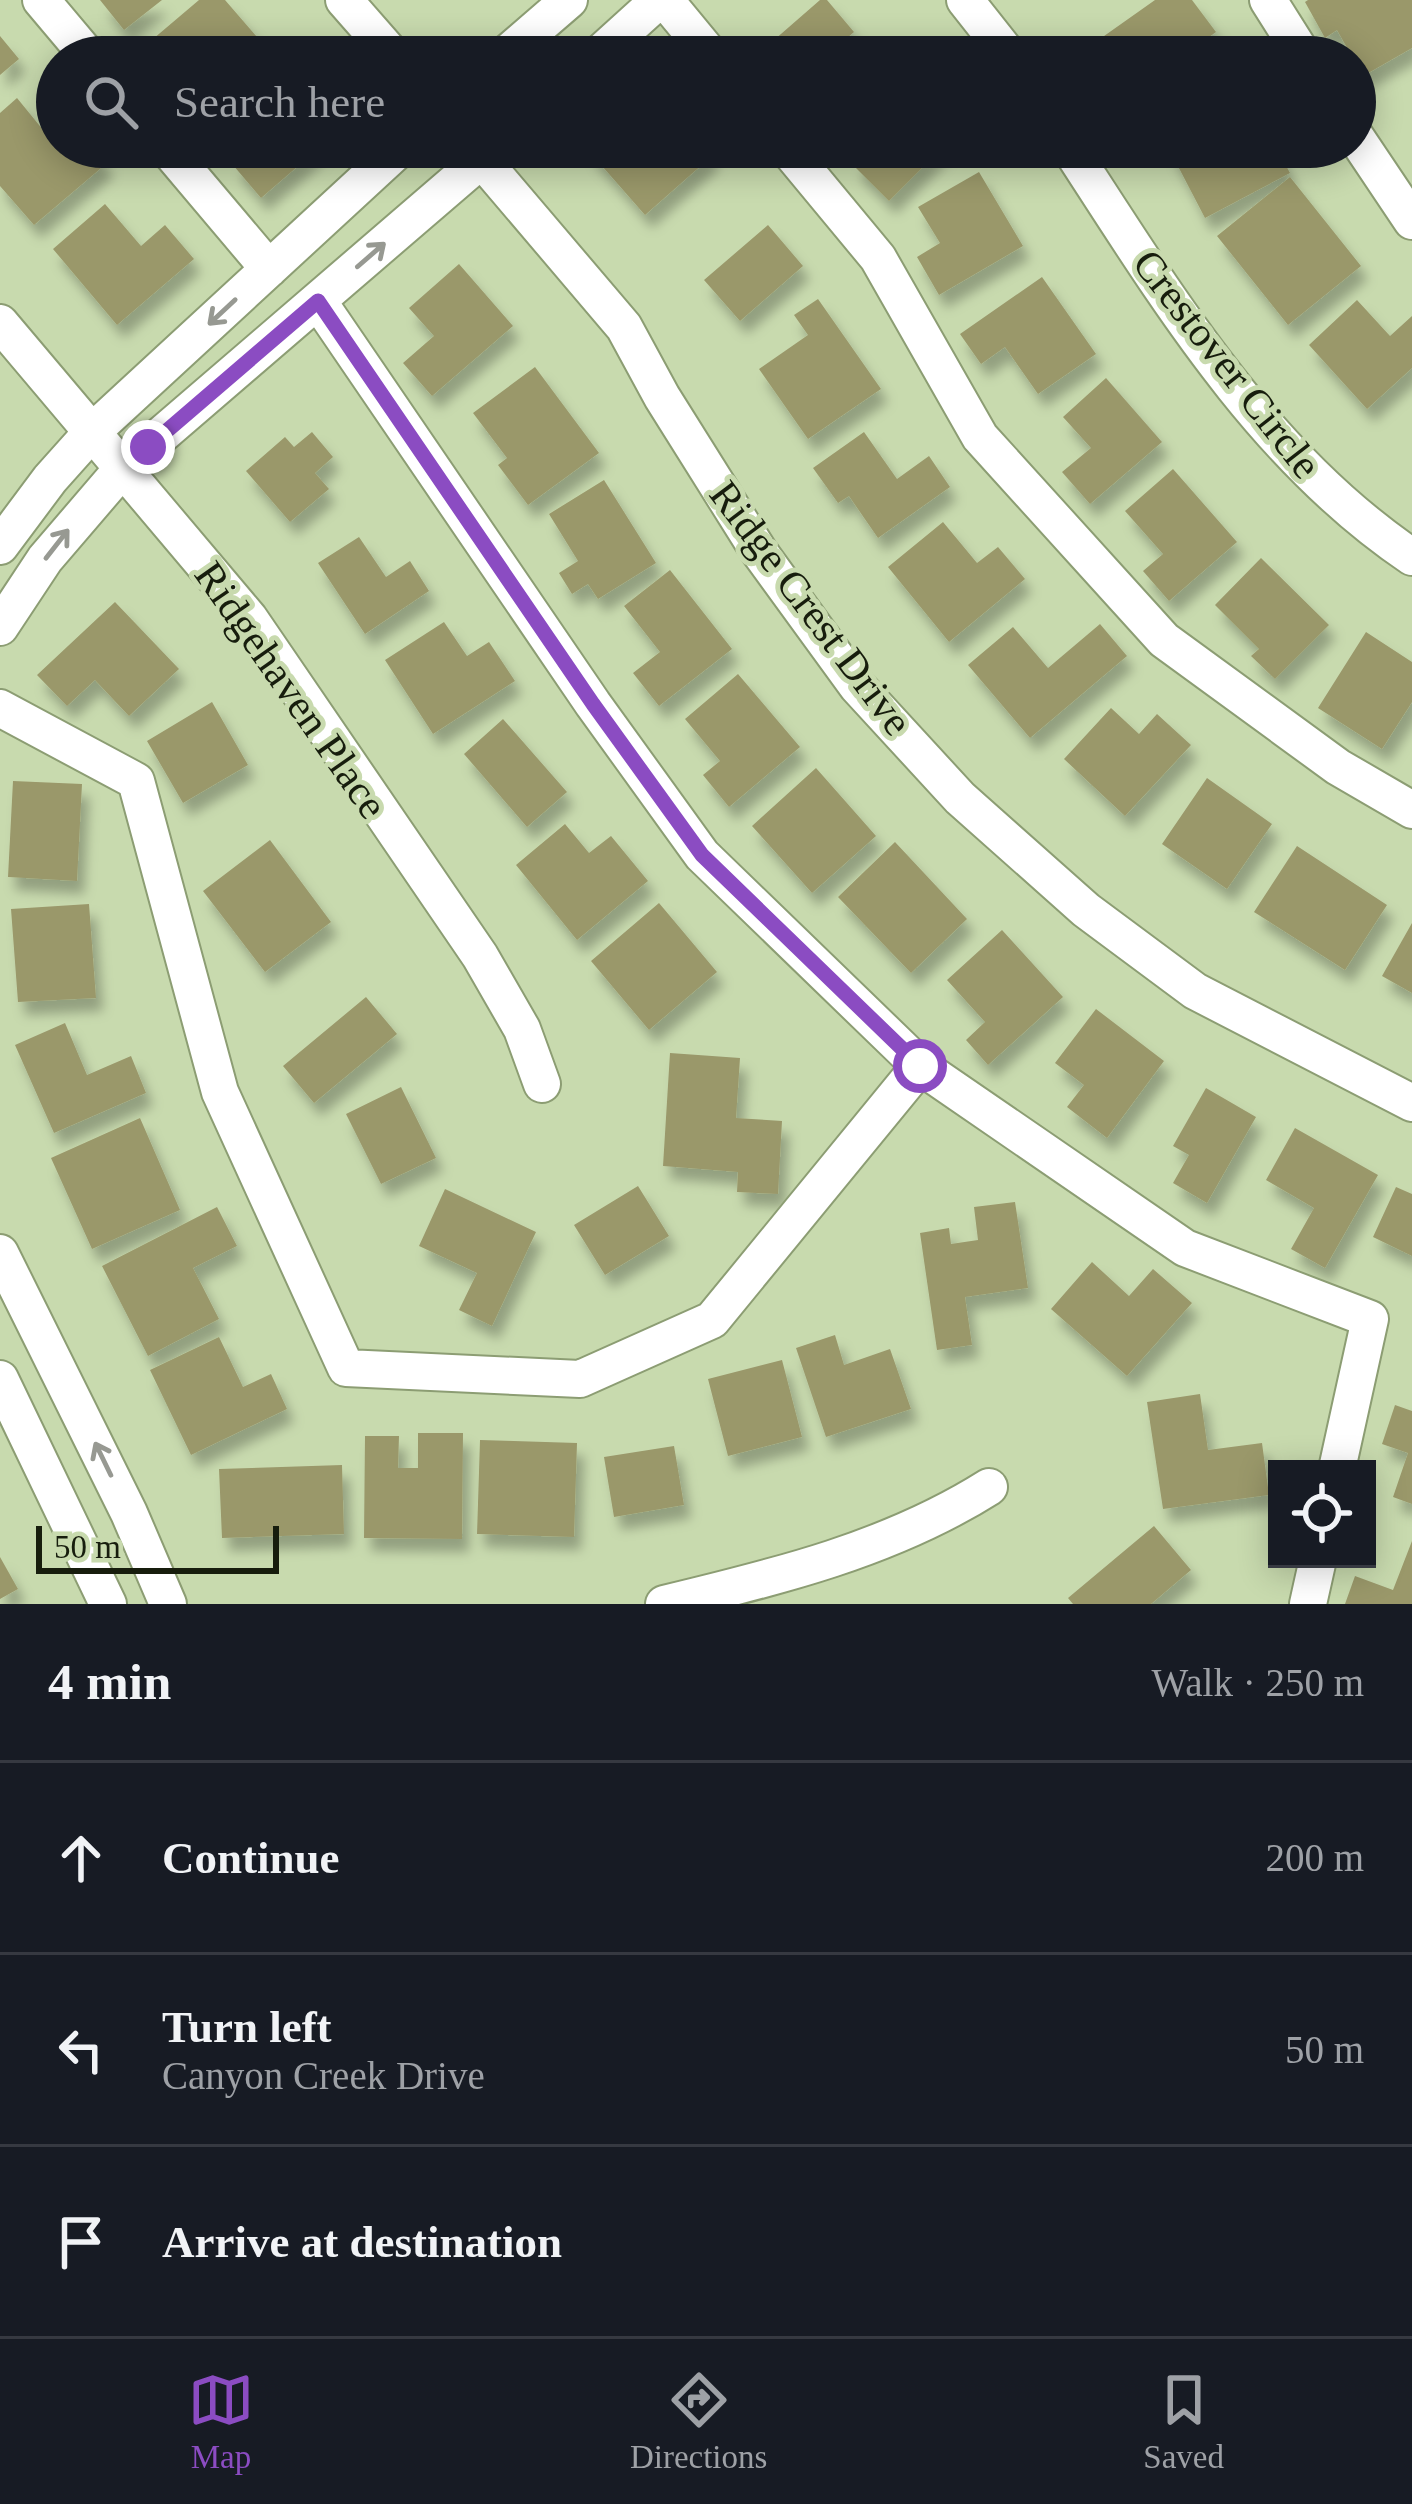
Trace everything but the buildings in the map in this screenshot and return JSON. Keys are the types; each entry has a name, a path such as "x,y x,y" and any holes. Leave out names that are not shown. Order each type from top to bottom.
{"street":[{"path":"41,0 71,36"},
{"path":"344,0 376,36"},
{"path":"527,36 569,0"},
{"path":"620,36 662,0 694,36"},
{"path":"965,0 993,36"},
{"path":"1268,0 1291,36"},
{"path":"1376,167 1412,221"},
{"path":"184,168 269,269"},
{"path":"0,546 92,433 378,168"},
{"path":"0,627 45,559 123,468 464,168"},
{"name":"Ridge Crest Drive","path":"497,168 624,327 758,550 845,669 960,798 1102,922 1195,991 1412,1102"},
{"path":"803,168 878,258 980,437 1163,640 1337,767 1412,810"},
{"name":"Crestover Circle","path":"1083,168 1223,372 1337,501 1412,557"},
{"path":"318,301 702,855 920,1066 1186,1248 1370,1319 1339,1460"},
{"name":"Ridgehaven Place","path":"0,323 249,618 480,956 522,1029 542,1084"},
{"path":"0,708 136,781 220,1092 346,1368 580,1379 712,1320 920,1066"},
{"path":"0,1253 129,1513 168,1604"},
{"path":"0,1378 108,1604"},
{"path":"664,1604 750,1583 886,1540 951,1511 989,1486"},
{"path":"1308,1604 1316,1568"}],"route":[{"path":"148,447 318,301 702,855 920,1066"}]}
